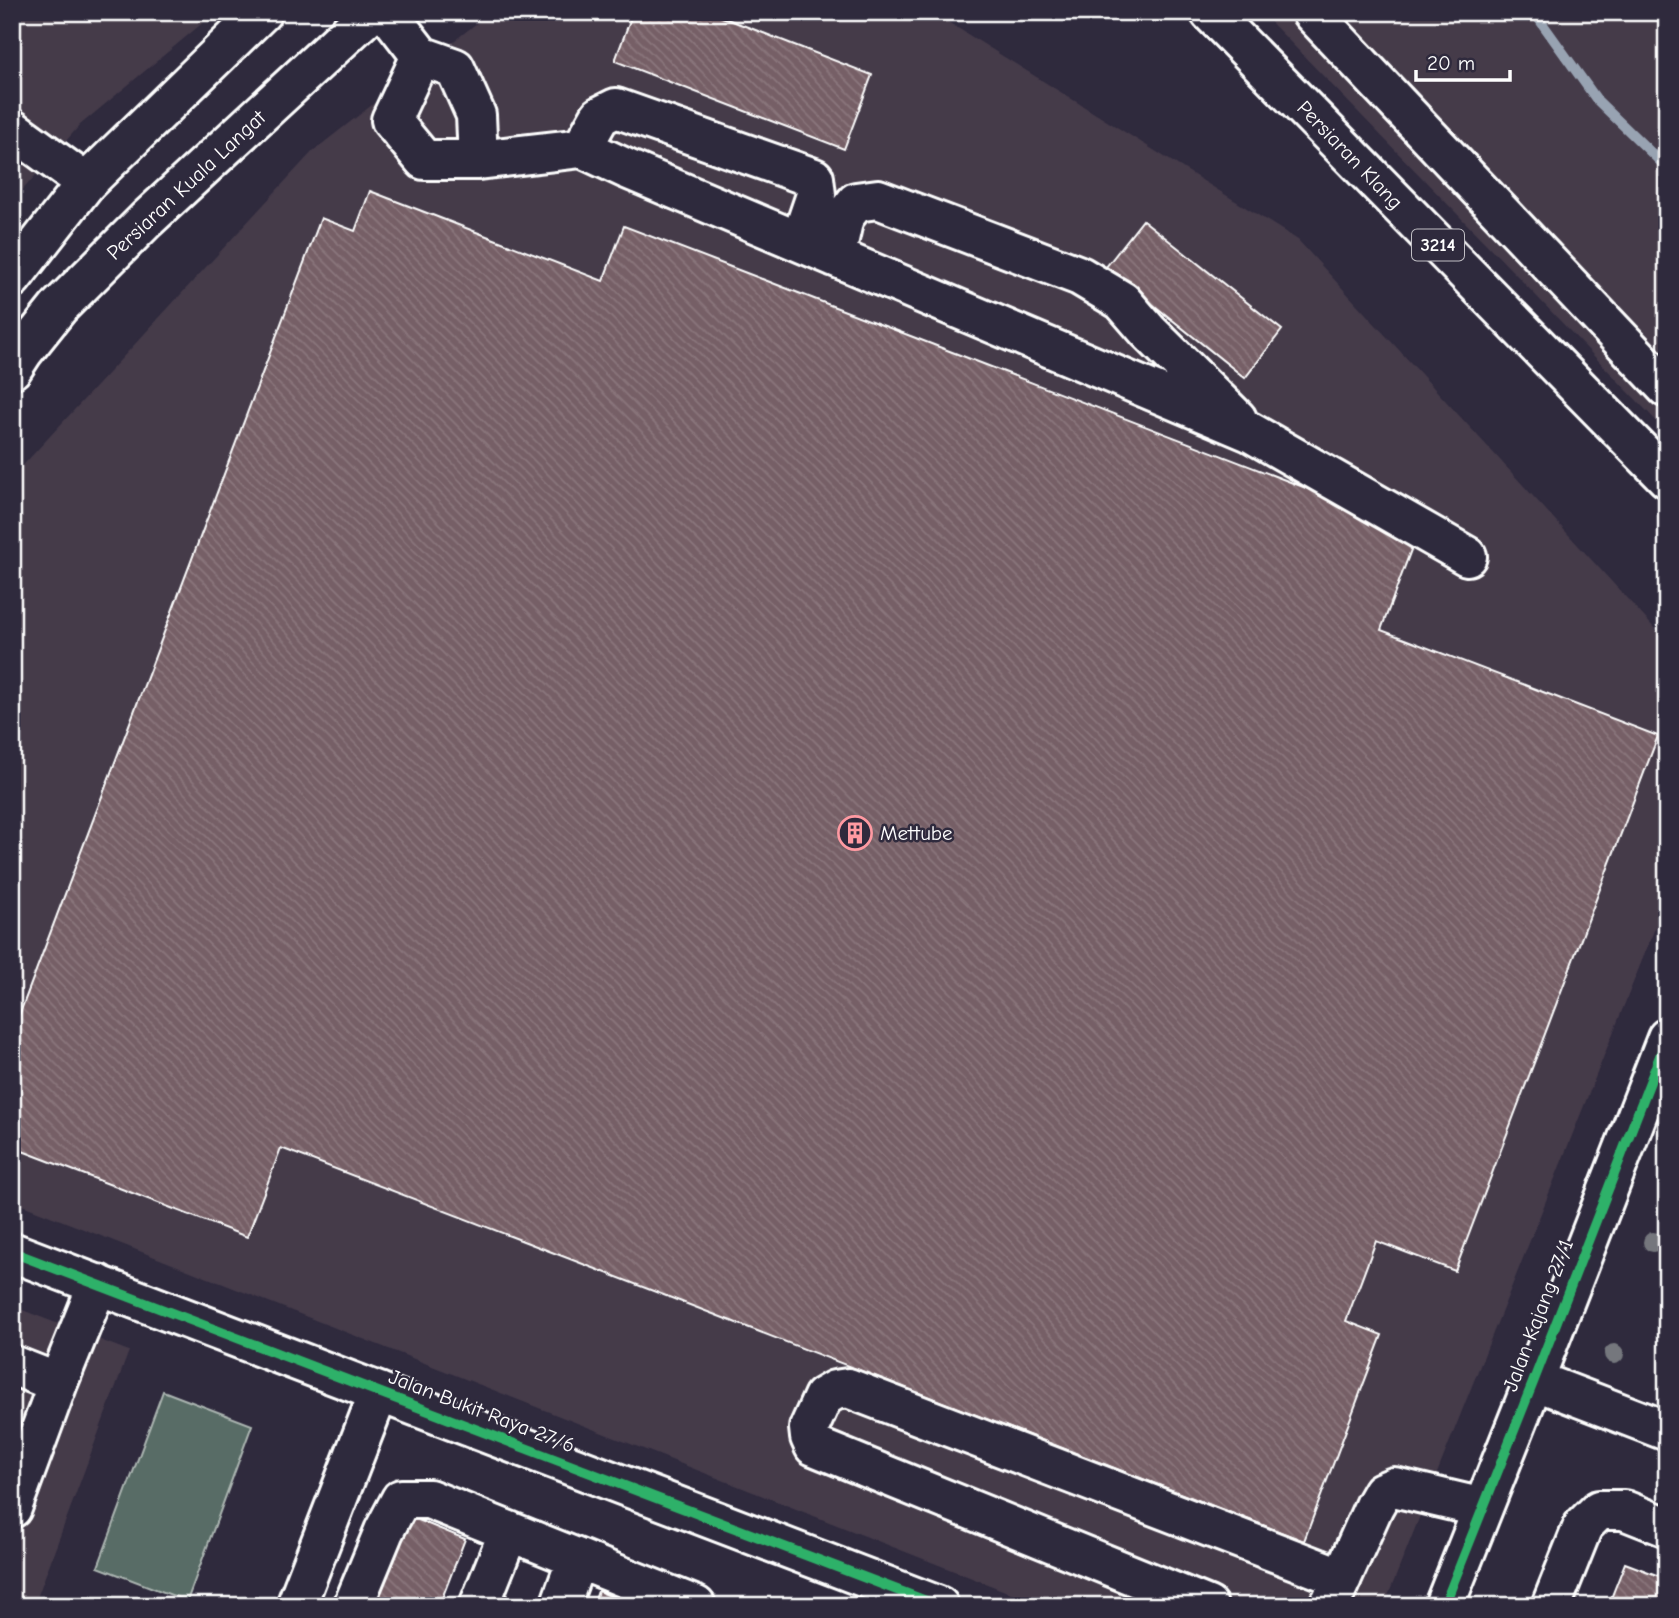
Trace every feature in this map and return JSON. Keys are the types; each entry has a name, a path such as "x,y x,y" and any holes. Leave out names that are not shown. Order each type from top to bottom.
{"street":[{"path":"12,278 86,183 262,12"},
{"name":"Persiaran Kuala Langat","path":"12,369 59,307 146,220 371,12"},
{"path":"387,12 421,56 455,68 476,115 478,160"},
{"name":"Persiaran Klang","path":"1210,12 1667,478"},
{"path":"1311,12 1667,388"},
{"path":"421,56 391,120 424,160 478,160 582,148 1250,432 1468,556"},
{"path":"582,148 600,116 616,108 814,178 816,195 800,242"},
{"path":"12,129 86,183"},
{"path":"835,257 844,217 856,202 878,199 1080,276 1122,301 1148,331 1250,432"},
{"name":"Jalan Kajang 27/1","path":"1444,1606 1667,1038"},
{"name":"Jalan Bukit Raya 27/6","path":"12,1252 939,1606"},
{"path":"12,1508 98,1284"},
{"path":"12,1365 58,1384"},
{"path":"1534,1380 1667,1431"},
{"path":"1208,1606 814,1446 809,1428 823,1397 835,1390 848,1388 1335,1592 1381,1492 1394,1487 1483,1507"},
{"path":"296,1606 379,1392"},
{"path":"353,1606 384,1531 401,1499 429,1499 688,1604"},
{"path":"1551,1606 1583,1526 1599,1510 1624,1510 1667,1527"},
{"path":"480,1606 509,1531"},
{"path":"560,1606 577,1559"}],"shaded area":[{"path":"12,12 211,12 205,21 80,125 12,202"},
{"name":"Mettube","path":"491,12 932,12 1298,240 1667,642 1667,898 1384,1606 1043,1606 12,1201 12,482 15,474 313,151"},
{"path":"1261,12 1667,12 1667,432 1494,252"},
{"path":"12,1306 129,1351 34,1606 12,1606"}],"green space":[{"path":"163,1391 252,1425 187,1601 98,1567"}],"building":[{"path":"633,12 709,12 872,75 844,149 615,61"},
{"name":"Mettube","path":"370,191 603,281 624,226 1418,531 1381,630 1658,736 1455,1271 1376,1241 1346,1321 1382,1335 1304,1541 281,1148 247,1237 12,1147 12,1034 321,218 355,231"},
{"path":"1143,220 1282,330 1245,378 1106,267"},
{"path":"406,1515 465,1539 439,1606 370,1606"},
{"path":"1625,1563 1667,1579 1667,1606 1608,1606"},
{"path":"598,1591 635,1606 593,1606"}],"waterway":[{"path":"1534,12 1597,100 1667,168"}],"cycle path":[{"path":"1444,1606 1667,1038"},
{"path":"12,1252 939,1606"}],"place":[{"name":"Mettube","path":"855,833"}]}
